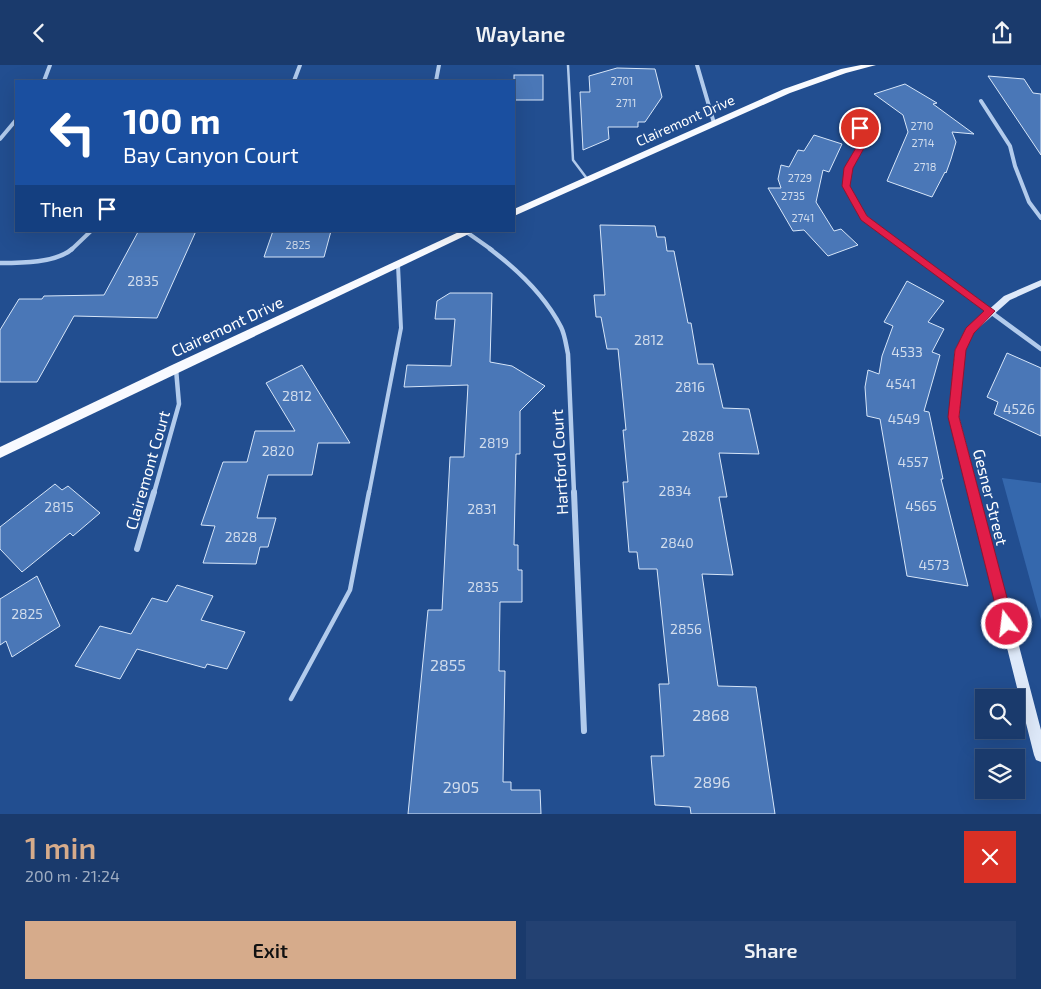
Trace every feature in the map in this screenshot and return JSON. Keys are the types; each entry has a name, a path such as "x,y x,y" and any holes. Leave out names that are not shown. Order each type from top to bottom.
{"main road":[{"name":"Clairemont Drive","path":"515,213 786,91 818,79 872,65"},
{"name":"Clairemont Drive","path":"0,453 176,368 468,232"}],"street":[{"path":"44,80 50,65"},
{"path":"294,80 300,65"},
{"path":"436,80 439,65"},
{"path":"697,65 714,123"},
{"path":"981,101 1010,145 1015,166 1029,202 1041,218"},
{"path":"0,139 15,121"},
{"path":"860,128 864,141 848,168 846,186 864,218 1041,349"},
{"path":"0,263 28,263 66,254 91,232"},
{"name":"Hartford Court","path":"468,232 504,259 546,303 562,329 566,346 584,731"},
{"name":"Gesner Street","path":"1041,283 1007,298 990,311 970,331 960,350 954,417 1041,755"},
{"name":"Clairemont Court","path":"137,549 175,423 179,404 176,368"}],"lane":[{"path":"568,65 573,160 588,181"},
{"path":"291,699 350,590 400,328 398,265"}],"shaded area":[{"path":"1002,478 1041,483 1041,620"}],"building":[{"path":"617,68 655,69 662,97 645,122 638,122 638,127 608,127 609,139 583,150 580,92 590,92 589,76"},
{"path":"514,75 543,75 543,100 515,100"},
{"path":"988,76 1024,79 1033,93 1041,94 1041,155"},
{"path":"905,84 937,103 933,104 974,134 952,132 956,142 951,159 946,173 932,197 887,181 908,132 903,115 874,94"},
{"path":"814,135 842,144 829,172 823,170 816,202 834,231 841,229 858,245 828,256 804,230 793,231 768,188 781,188 778,179 781,165 789,167 798,150 804,151"},
{"path":"600,225 655,226 657,237 665,237 667,251 674,251 688,323 691,323 698,364 713,364 723,408 749,409 759,454 719,453 727,497 719,497 733,575 702,574 718,686 756,687 775,814 691,814 690,807 655,805 651,756 664,756 659,684 669,684 657,569 639,569 637,552 629,552 623,482 628,482 623,430 626,430 618,349 607,349 601,317 596,317 594,295 605,295"},
{"path":"138,232 196,232 157,318 74,316 37,382 0,382 0,330 19,299 42,299 44,296 104,295"},
{"path":"273,232 331,232 324,257 264,257"},
{"path":"907,281 944,301 928,322 944,329 932,352 940,355 924,411 929,412 943,479 941,479 968,586 907,576 880,419 867,416 865,387 868,370 879,374 882,356 893,326 884,322"},
{"path":"450,293 492,293 490,362 512,366 545,386 520,411 520,454 516,454 514,545 518,545 518,570 522,570 522,602 500,602 499,671 505,671 503,782 511,782 511,790 540,790 541,814 408,814 428,610 442,610 450,457 464,457 468,385 404,387 407,365 451,366 455,319 435,319 437,301"},
{"path":"1007,353 1041,368 1041,436 994,414 998,402 987,397"},
{"path":"302,365 350,443 318,443 312,475 268,475 257,518 276,518 268,547 260,547 256,564 203,563 215,526 201,525 223,462 247,462 255,431 295,431 266,383"},
{"path":"55,484 62,490 68,486 100,513 73,536 70,533 22,572 0,549 0,527"},
{"path":"37,576 60,626 12,657 6,641 0,645 0,599"},
{"path":"177,585 213,596 201,620 245,632 227,669 207,664 205,668 137,649 120,679 75,666 100,626 131,634 152,598 167,602"}],"route":[{"path":"860,128 864,141 848,168 846,186 864,218 990,311 970,331 960,350 954,417 1007,624"}]}
